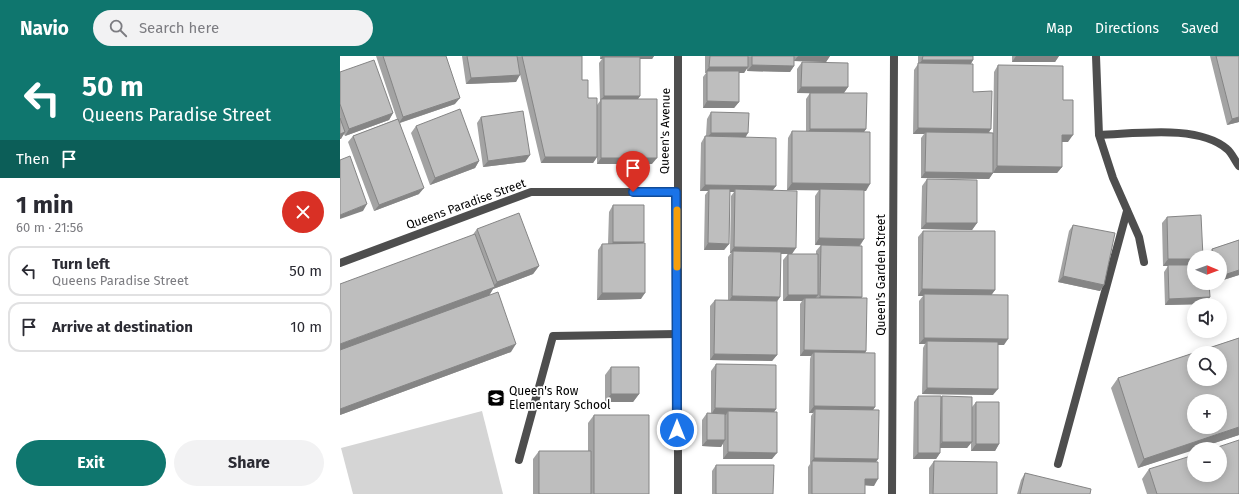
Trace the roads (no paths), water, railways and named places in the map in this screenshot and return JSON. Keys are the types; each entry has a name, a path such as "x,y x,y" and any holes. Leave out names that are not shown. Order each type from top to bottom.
{"street":[{"name":"Queen's Avenue","path":"678,56 676,192 678,494"},
{"name":"Queen's Garden Street","path":"892,494 894,56"},
{"path":"1096,56 1099,135 1113,178 1139,237 1144,262"},
{"path":"1099,135 1191,133 1208,137 1222,145 1228,150 1239,166"},
{"name":"Queens Paradise Street","path":"340,263 531,192 676,192"},
{"path":"1058,464 1127,211"},
{"path":"519,460 553,336 677,334"}],"place":[{"name":"Queen's Row Elementary School","path":"496,398"}]}
